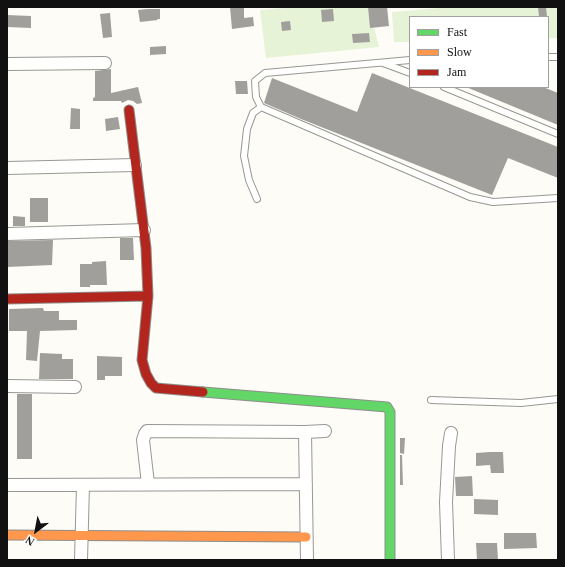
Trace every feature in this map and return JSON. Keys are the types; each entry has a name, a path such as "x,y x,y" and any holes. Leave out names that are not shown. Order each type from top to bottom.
{"street":[{"path":"7,64 105,63"},
{"path":"129,110 144,230 148,296 142,360 146,374 151,383 156,388 304,399 385,407 389,409 390,560"},
{"path":"7,168 135,165"},
{"path":"7,234 144,230"},
{"path":"7,299 148,296"},
{"path":"7,386 75,387"},
{"path":"148,484 143,440 148,431 326,431"},
{"path":"305,432 307,560"},
{"path":"448,560 446,502 451,433"},
{"path":"7,485 306,484"},
{"path":"81,560 83,485"},
{"path":"7,535 306,537"}],"lane":[{"path":"409,60 265,73 255,81 256,97 261,107 470,197 493,202 558,198"},
{"path":"379,62 409,73"},
{"path":"446,88 558,134"},
{"path":"257,199 249,180 244,156 247,129 253,113 261,107"},
{"path":"431,400 521,403 558,399"}],"green space":[{"path":"297,7 369,7 379,47 266,58 260,10"},
{"path":"451,7 558,7 558,38 549,38 549,16 409,16 409,42 394,42 392,12"}],"building":[{"path":"230,7 244,7 244,18 253,17 254,26 232,29"},
{"path":"368,7 387,7 389,26 370,28"},
{"path":"538,7 546,7 547,16 539,16"},
{"path":"160,9 160,19 140,22 138,10"},
{"path":"333,9 334,21 322,22 321,10"},
{"path":"110,13 112,37 103,38 100,14"},
{"path":"7,15 31,16 31,28 7,27"},
{"path":"290,21 291,30 282,31 281,22"},
{"path":"369,33 370,42 353,43 352,34"},
{"path":"166,46 166,54 150,55 150,47"},
{"path":"111,69 111,93 138,87 142,103 137,104 128,100 122,103 121,101 93,101 93,98 95,97 95,71"},
{"path":"372,73 558,147 558,178 508,158 492,195 264,103 272,78 357,112"},
{"path":"235,81 247,81 248,94 236,94"},
{"path":"468,88 546,88 558,93 558,125"},
{"path":"71,108 80,109 80,129 70,129"},
{"path":"118,117 120,129 106,131 105,119"},
{"path":"30,198 48,198 48,222 30,222"},
{"path":"13,216 25,217 25,226 13,226"},
{"path":"120,238 133,238 134,260 120,260"},
{"path":"53,240 52,265 7,267 7,241"},
{"path":"106,261 107,285 90,285 90,287 80,287 80,264 92,264 92,262"},
{"path":"43,308 44,311 59,311 59,320 77,320 77,330 40,331 37,361 26,360 27,331 9,331 9,309"},
{"path":"40,353 62,354 62,359 73,359 73,379 39,379"},
{"path":"97,356 122,357 122,376 105,376 105,380 97,380"},
{"path":"17,394 32,394 32,459 17,459"},
{"path":"400,438 405,438 404,454 400,453"},
{"path":"503,452 504,473 491,473 490,465 476,466 476,453"},
{"path":"400,455 402,455 403,485 400,485"},
{"path":"472,476 473,496 456,496 455,477"},
{"path":"474,499 498,500 498,515 474,514"},
{"path":"504,533 536,533 537,548 504,549"},
{"path":"476,543 497,543 498,560 477,560"}],"traffic: fast":[{"path":"203,392 387,407 390,412 390,560"}],"traffic: slow":[{"path":"7,535 306,537"}],"traffic: jam":[{"path":"129,110 146,248 148,296 142,360 146,374 156,388 203,392"},
{"path":"7,299 148,296"}]}
